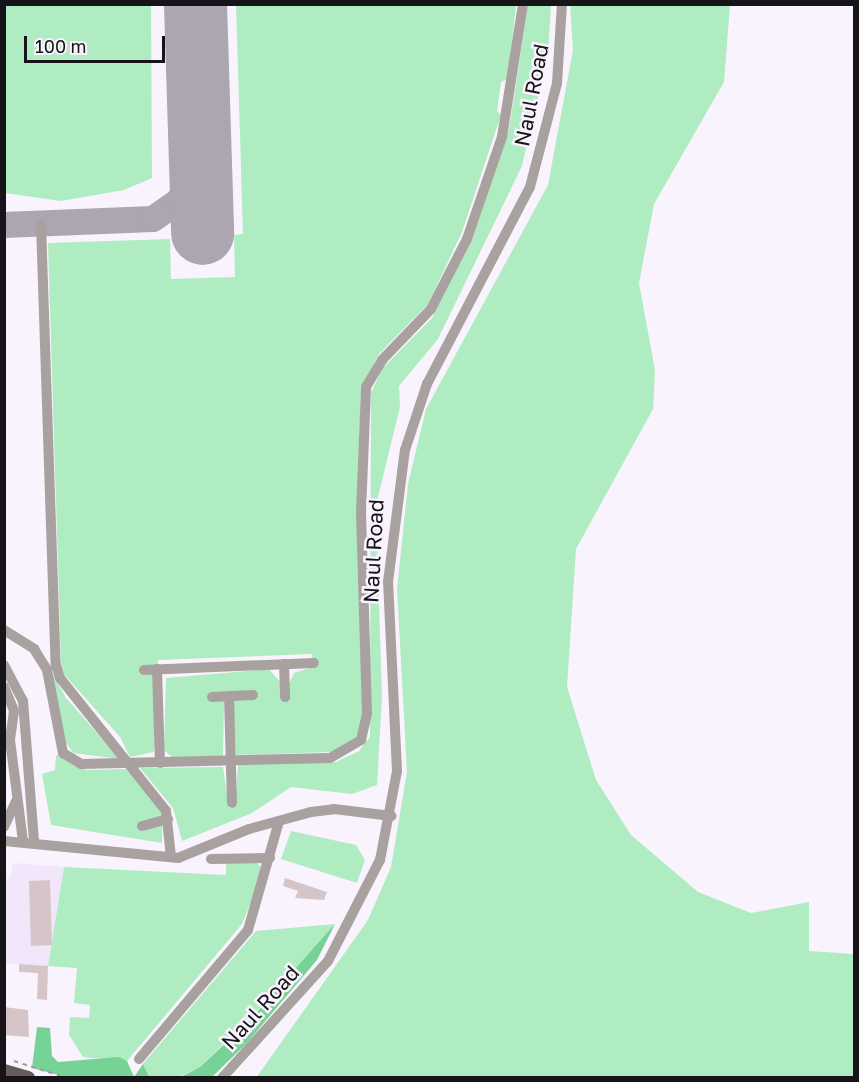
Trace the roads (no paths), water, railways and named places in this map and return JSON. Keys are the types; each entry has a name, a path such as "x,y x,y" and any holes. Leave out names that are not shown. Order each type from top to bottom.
{"main road":[{"path":"4,1071 28,1077"}],"street":[{"path":"4,630 34,649 47,670 63,753 81,764 330,758 361,740 367,714 361,513 366,387 382,360 431,309 467,239 502,137 523,4"},
{"name":"Naul Road","path":"222,1077 328,961 372,881 392,816 398,738 388,582 396,489 427,384 530,187 557,83 562,4"},
{"path":"41,224 56,665 60,678 168,819 171,857"},
{"path":"144,670 314,663"},
{"path":"284,664 285,698"},
{"path":"4,665 23,701 28,842"},
{"path":"157,669 160,763"},
{"path":"4,687 14,711 7,736 16,801 28,842"},
{"path":"212,697 253,695"},
{"path":"229,696 232,803"},
{"path":"4,827 16,801"},
{"path":"4,841 171,857 193,855 279,821 334,809 392,816"},
{"path":"142,826 168,819"},
{"path":"139,1059 248,930 279,821"},
{"path":"212,859 270,858"}]}
